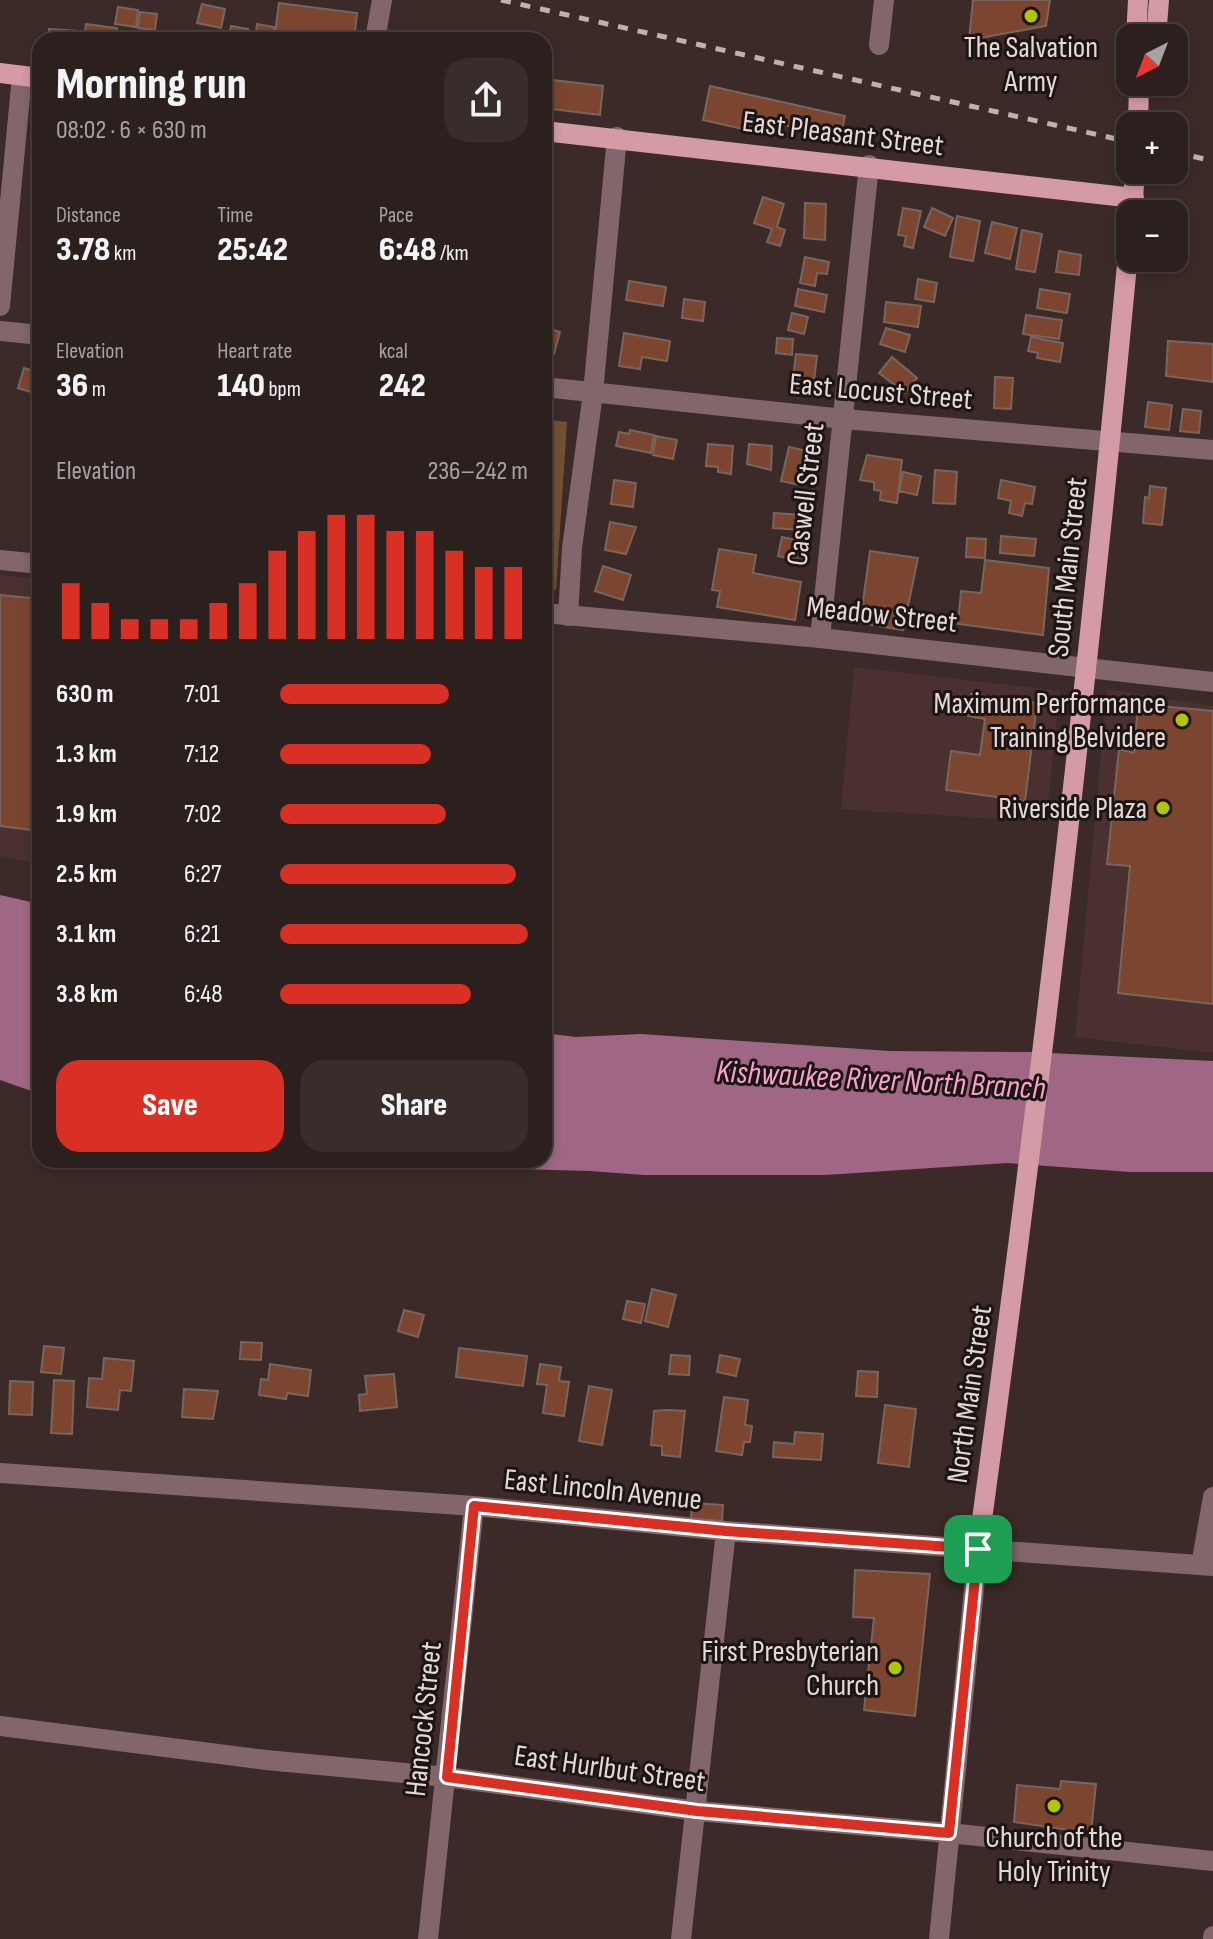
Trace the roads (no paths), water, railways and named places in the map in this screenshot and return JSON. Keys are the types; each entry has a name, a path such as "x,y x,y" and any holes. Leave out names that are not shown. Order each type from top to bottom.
{"main road":[{"path":"1137,24 1138,0"},
{"path":"1157,24 1159,0"},
{"path":"0,73 31,77"},
{"name":"East Pleasant Street","path":"552,132 869,165 1116,203"},
{"name":"South Main Street","path":"1049,1002 1087,667 1126,272"},
{"name":"North Main Street","path":"978,1549 1018,1260 1049,1002"}],"street":[{"path":"376,32 382,0"},
{"path":"879,45 884,0"},
{"path":"0,306 31,77"},
{"path":"568,616 572,548 593,393 617,137"},
{"name":"Caswell Street","path":"820,638 869,165"},
{"path":"0,331 32,334"},
{"name":"East Locust Street","path":"552,388 844,419 1213,450"},
{"path":"0,560 32,563"},
{"name":"Meadow Street","path":"552,614 820,638 1213,682"},
{"name":"East Lincoln Avenue","path":"0,1473 474,1506 726,1531 1207,1566 1213,1497"},
{"name":"Hancock Street","path":"428,1939 474,1506"},
{"path":"681,1939 726,1531"},
{"name":"North Main Street","path":"939,1939 978,1549"},
{"name":"East Hurlbut Street","path":"0,1726 266,1760 447,1777 697,1811 949,1833 1213,1861"}],"water":[{"path":"0,895 32,902 32,1091 0,1080"},
{"name":"Kishwaukee River North Branch","path":"552,1034 576,1037 641,1034 890,1051 1030,1052 1213,1061 1213,1172 1130,1172 1007,1163 825,1175 644,1175 486,1168 552,1168"}],"railway":[{"path":"501,0 1116,139"},
{"path":"1188,155 1213,161"}],"place":[{"name":"The Salvation Army","path":"1031,16"},
{"name":"Maximum Performance Training Belvidere","path":"1182,720"},
{"name":"Riverside Plaza","path":"1163,808"},
{"name":"First Presbyterian Church","path":"895,1668"},
{"name":"Church of the Holy Trinity","path":"1054,1806"}]}
